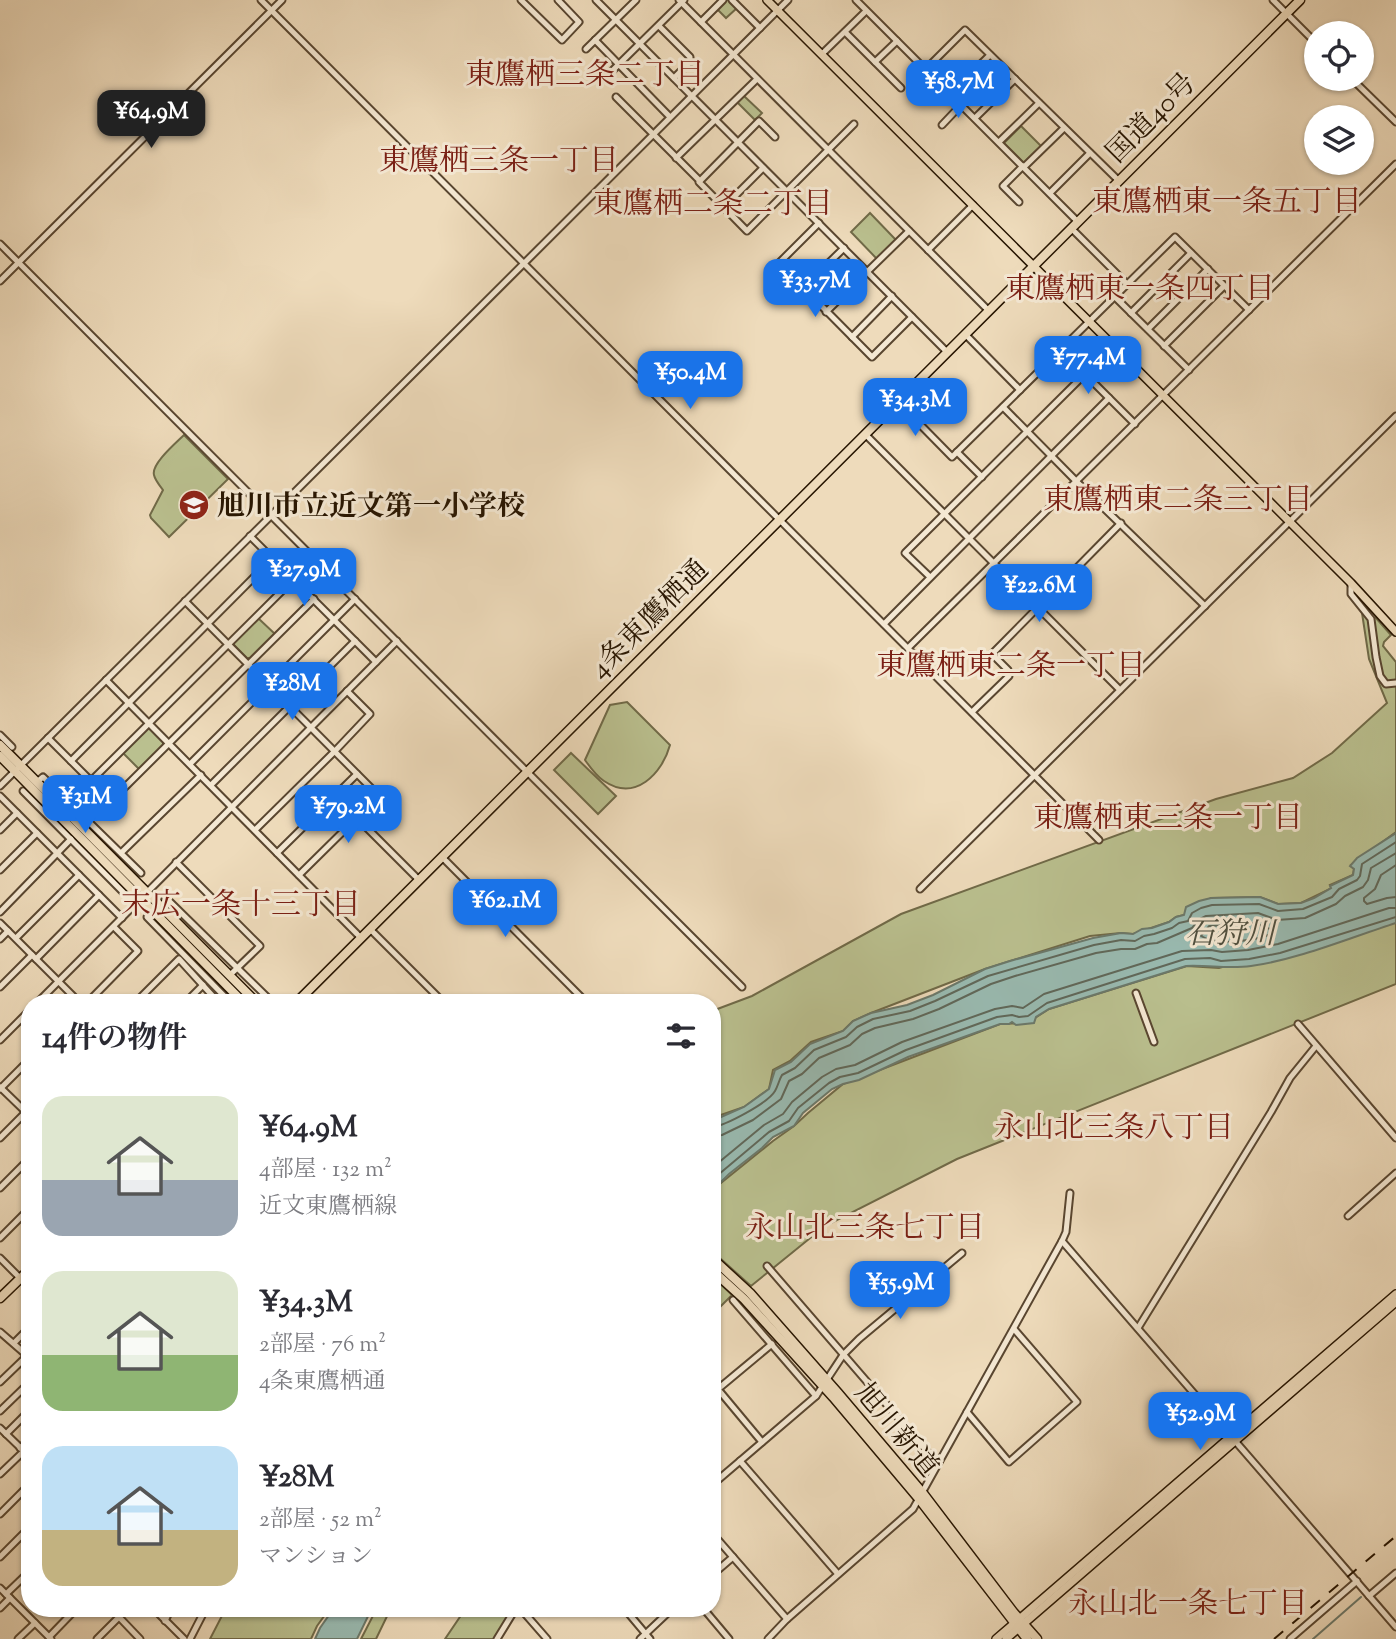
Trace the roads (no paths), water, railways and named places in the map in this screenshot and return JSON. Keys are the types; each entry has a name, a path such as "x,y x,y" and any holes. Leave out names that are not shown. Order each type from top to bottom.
{"highway":[{"name":"国道40号","path":"1033,267 1300,0"},
{"name":"4条東鷹栖通","path":"305,994 1033,267"},
{"path":"0,745 40,802 118,881 171,909 248,994"},
{"path":"0,756 37,782 121,857 144,896 236,994"},
{"name":"旭川新道","path":"721,1268 825,1383 920,1495 1019,1623 1037,1639"},
{"name":"旭川新道","path":"721,1275 733,1282"},
{"path":"0,1298 20,1278"},
{"name":"旭川新道","path":"1019,1623 1027,1639"}],"main road":[{"path":"768,0 1290,521 1396,632"},
{"path":"1234,1438 1396,1294"},
{"path":"996,1639 1019,1623 1396,1302"},
{"path":"1006,1639 1019,1623"}],"street":[{"path":"261,0 1099,840"},
{"path":"0,281 282,0"},
{"path":"521,0 562,40 579,22 558,0"},
{"path":"528,6 535,0"},
{"path":"596,0 947,352"},
{"path":"586,49 636,0"},
{"path":"701,22 723,0"},
{"path":"732,0 760,28"},
{"path":"0,786 788,0"},
{"path":"856,0 1049,193 1127,285"},
{"path":"1273,0 1304,31"},
{"path":"610,73 682,1 989,311"},
{"path":"822,54 866,11"},
{"path":"659,26 690,57 690,62 674,78"},
{"path":"926,69 965,30 1119,181"},
{"path":"845,32 901,88"},
{"path":"595,40 670,117"},
{"path":"875,62 897,41"},
{"path":"950,94 990,55"},
{"path":"676,158 757,79"},
{"path":"975,118 1015,79"},
{"path":"1364,91 1396,122"},
{"path":"617,97 747,231 854,124"},
{"path":"999,142 1039,103"},
{"path":"942,125 961,106"},
{"path":"700,181 759,121 775,137"},
{"path":"1019,202 1003,186 1064,128"},
{"path":"1049,193 1090,153"},
{"path":"908,648 1396,164"},
{"path":"723,208 763,168"},
{"path":"928,250 973,205"},
{"path":"819,223 779,263 826,312 872,357 912,317"},
{"path":"826,312 909,231"},
{"path":"897,401 952,457 1175,237 1249,310"},
{"path":"0,244 742,987"},
{"path":"803,288 844,248"},
{"path":"1131,313 1191,253"},
{"path":"1148,329 1208,270"},
{"path":"1164,346 1224,286"},
{"path":"852,337 892,296"},
{"path":"1115,297 1189,370"},
{"path":"965,334 1020,390"},
{"path":"1060,349 1135,424"},
{"path":"930,577 905,553 1085,374"},
{"path":"884,624 1109,398"},
{"path":"1003,407 1205,606"},
{"path":"920,890 1396,416"},
{"path":"865,434 1120,690"},
{"path":"957,452 982,477"},
{"path":"972,712 1009,676 1008,670 992,654 1121,523"},
{"path":"250,536 376,662"},
{"path":"71,761 273,558"},
{"path":"91,781 314,559"},
{"path":"1351,583 1351,594 1371,619 1380,676 1386,684 1396,683"},
{"path":"48,738 111,801 314,599"},
{"path":"190,764 355,599"},
{"path":"185,601 379,796 299,875"},
{"path":"211,785 355,641"},
{"path":"46,994 397,641"},
{"path":"106,680 361,937"},
{"path":"255,830 370,714 347,691"},
{"path":"0,735 12,747"},
{"path":"277,853 357,774"},
{"path":"141,873 121,857 201,775"},
{"path":"23,791 40,802 72,839 118,881 124,893"},
{"path":"0,796 122,918"},
{"path":"0,830 17,813"},
{"path":"357,818 419,880"},
{"path":"0,870 37,833"},
{"path":"0,912 72,839"},
{"path":"442,857 578,994"},
{"path":"176,862 260,946 230,975"},
{"path":"16,938 79,875"},
{"path":"0,987 99,895"},
{"path":"165,897 171,909 264,994"},
{"path":"147,917 222,994"},
{"path":"0,923 71,994"},
{"path":"96,994 138,951 114,927"},
{"path":"370,929 435,994"},
{"path":"0,939 8,931"},
{"path":"144,994 179,959 211,994"},
{"path":"194,994 208,980"},
{"path":"1136,993 1154,1042"},
{"path":"0,1040 21,1019"},
{"path":"1298,1024 1396,1138"},
{"path":"1138,1328 1290,1079 1316,1046"},
{"path":"21,1068 0,1088 21,1106"},
{"path":"0,1138 21,1118"},
{"path":"0,1188 21,1167"},
{"path":"1348,1216 1396,1173"},
{"path":"768,1639 787,1619 913,1509 1062,1241 1066,1232 1070,1193"},
{"path":"0,1238 21,1217"},
{"path":"1062,1241 1396,1627"},
{"path":"721,1477 816,1396 843,1355 859,1339 962,1253"},
{"path":"0,1258 20,1278"},
{"path":"767,1266 937,1464"},
{"path":"733,1300 816,1396"},
{"path":"967,1412 1009,1462 1077,1402 1014,1329"},
{"path":"0,1332 21,1350"},
{"path":"14,1343 21,1336"},
{"path":"0,1344 6,1338"},
{"path":"721,1387 772,1344"},
{"path":"0,1382 21,1363"},
{"path":"0,1411 21,1391"},
{"path":"721,1391 762,1442"},
{"path":"21,1417 2,1432 21,1449"},
{"path":"0,1474 21,1451"},
{"path":"740,1461 838,1574"},
{"path":"0,1514 21,1493"},
{"path":"0,1557 21,1536"},
{"path":"0,1542 8,1549"},
{"path":"721,1543 787,1619"},
{"path":"721,1567 733,1557"},
{"path":"1369,1596 1396,1573"},
{"path":"0,1608 21,1581"},
{"path":"1290,1639 1357,1581"},
{"path":"0,1588 21,1609"},
{"path":"29,1617 50,1638 68,1617"},
{"path":"161,1617 184,1639"},
{"path":"165,1621 167,1617"},
{"path":"190,1639 201,1617"},
{"path":"497,1639 512,1617"},
{"path":"526,1617 547,1639"},
{"path":"632,1617 650,1639"},
{"path":"640,1639 663,1617"},
{"path":"711,1617 729,1639"},
{"path":"97,1639 119,1618 141,1639"},
{"path":"18,1639 35,1623"}],"water":[{"name":"石狩川","path":"1396,833 1396,923 1269,963 1243,967 1186,966 1049,1009 1036,1017 1034,1023 1000,1024 908,1057 859,1080 832,1089 803,1113 794,1126 773,1137 721,1182 721,1117 744,1107 769,1089 775,1070 791,1062 810,1044 843,1031 853,1021 871,1013 907,1005 985,969 1010,961 1093,938 1121,933 1133,934 1152,928 1184,915 1186,907 1199,901 1211,898 1260,897 1278,904 1301,903 1353,875 1354,869 1350,866 1357,858"},
{"path":"328,1617 368,1617 357,1639 315,1639"}],"waterway":[{"path":"1313,1639 1361,1597"}],"railway":[{"path":"1274,1639 1396,1536"}],"place":[{"name":"旭川市立近文第一小学校","path":"194,505"}],"district":[{"name":"東鷹栖三条二丁目","path":"585,74"},
{"name":"東鷹栖三条一丁目","path":"499,160"},
{"name":"東鷹栖東一条五丁目","path":"1227,201"},
{"name":"東鷹栖二条二丁目","path":"713,203"},
{"name":"東鷹栖東一条四丁目","path":"1140,288"},
{"name":"東鷹栖東二条三丁目","path":"1178,499"},
{"name":"東鷹栖東二条一丁目","path":"1011,665"},
{"name":"東鷹栖東三条一丁目","path":"1168,817"},
{"name":"末広一条十三丁目","path":"241,904"},
{"name":"永山北三条八丁目","path":"1114,1127"},
{"name":"永山北三条七丁目","path":"865,1227"},
{"name":"永山北一条七丁目","path":"1188,1603"}]}
